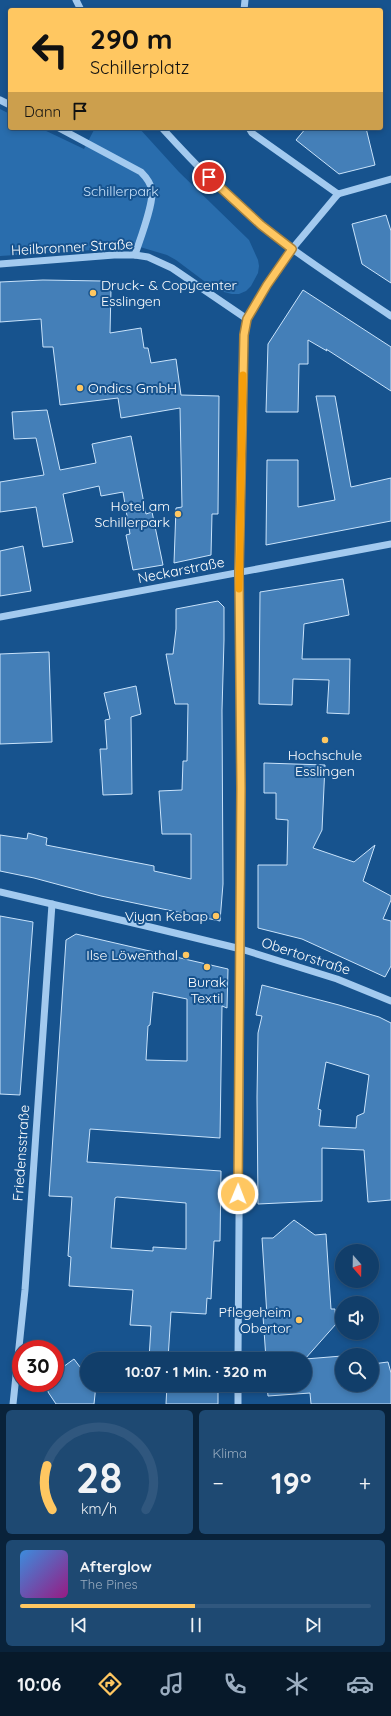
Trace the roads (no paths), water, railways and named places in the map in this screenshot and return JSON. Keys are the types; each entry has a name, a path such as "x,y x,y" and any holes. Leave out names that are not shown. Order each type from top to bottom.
{"street":[{"path":"63,130 141,172 148,180 152,190 151,203 135,255"},
{"path":"164,130 220,188 261,225 292,249 391,316"},
{"path":"250,130 252,133 338,194"},
{"path":"238,1352 241,949 239,573 244,335 247,319 267,285 292,249 338,194 391,179"},
{"name":"Heilbronner Straße","path":"0,264 114,255 135,255 148,257 172,268 247,319"},
{"name":"Neckarstraße","path":"0,617 391,544"},
{"name":"Obertorstraße","path":"0,892 241,949 337,979 391,1001"},
{"name":"Friedensstraße","path":"13,1404 25,1290 52,904"},
{"path":"238,1392 238,1404"}],"place":[{"name":"Druck- & Copycenter Esslingen","path":"93,293"},
{"name":"Ondics GmbH","path":"80,388"},
{"name":"Hotel am Schillerpark","path":"178,514"},
{"name":"Hochschule Esslingen","path":"325,740"},
{"name":"Viyan Kebap","path":"216,916"},
{"name":"Ilse Löwenthal","path":"186,955"},
{"name":"Burak Textil","path":"207,967"},
{"name":"Pflegeheim Obertor","path":"299,1320"}],"park label":[{"name":"Schillerpark","path":"121,191"}]}
